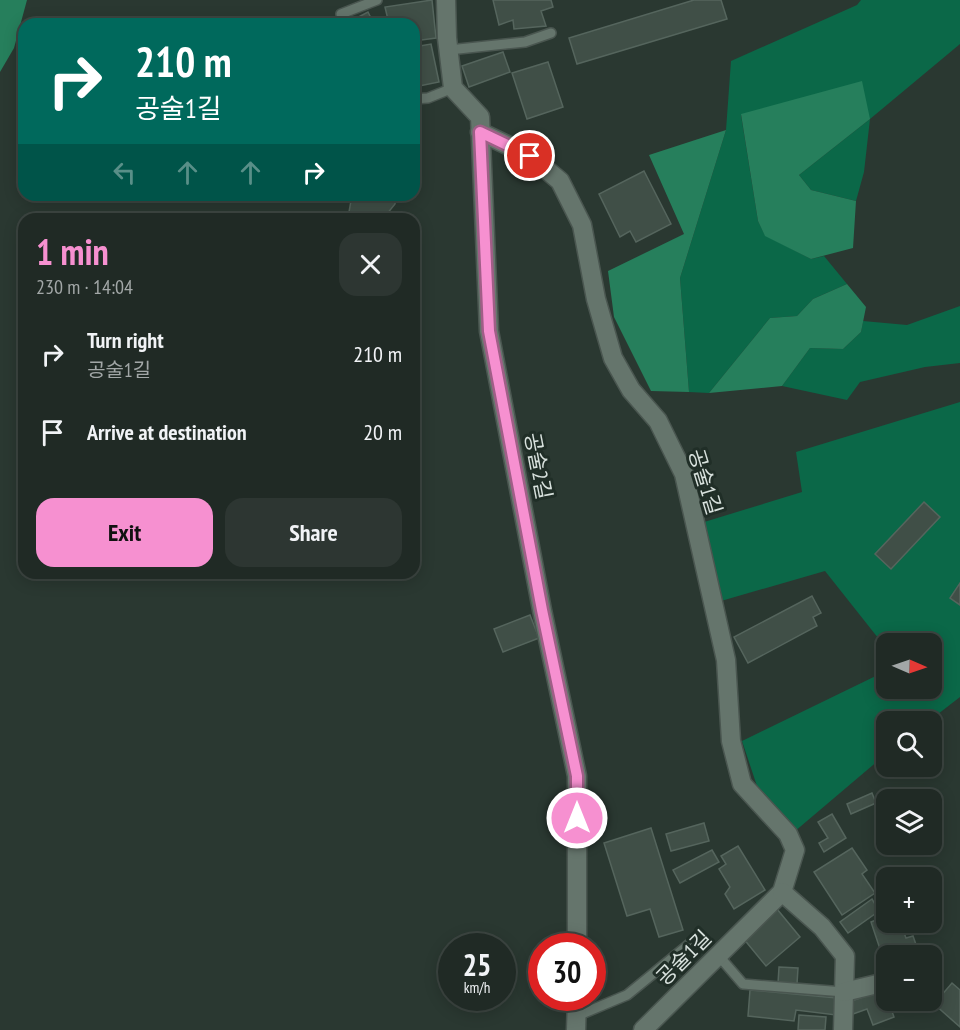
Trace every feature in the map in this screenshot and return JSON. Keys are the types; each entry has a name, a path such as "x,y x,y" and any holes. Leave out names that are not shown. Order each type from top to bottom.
{"street":[{"path":"446,0 453,88"},
{"name":"공술2길","path":"453,88 480,117 489,331 542,610 577,776 577,933"},
{"name":"공술1길","path":"480,132 530,156 560,181 582,225 596,299 613,358 631,390 657,421 684,474 726,660 731,741 742,784 788,834 795,850 782,892 643,1030"},
{"path":"782,892 822,927 844,956 843,1030"},
{"path":"844,992 876,984"}],"lane":[{"path":"341,14 377,0"},
{"path":"449,50 525,42 551,33"},
{"path":"420,99 428,98 453,88"},
{"path":"577,1023 627,995 698,937"},
{"path":"718,955 743,984 844,992"}],"green space":[{"path":"0,0 27,0 22,18 18,18 18,33 14,48 0,72"},
{"path":"861,0 960,0 960,44 870,119 741,115 758,221 765,235 811,259 824,256 847,284 813,299 797,316 770,318 709,393 689,392 680,278 726,130 731,61 857,5"},
{"path":"862,81 870,119 799,175 811,190 856,201 853,248 811,259 765,236 758,221 741,114"},
{"path":"870,119 864,172 856,201 811,190 799,175"},
{"path":"726,130 680,278 689,392 651,391 614,317 608,271 684,234 649,155"},
{"path":"847,284 866,307 861,332 843,349 810,348 782,386 709,393 770,318 797,316 813,299"},
{"path":"960,306 960,363 925,367 860,382 847,400 782,386 810,348 843,349 861,332 863,321 907,325"},
{"path":"960,402 960,697 942,711 876,711 876,762 794,832 757,786 742,741 876,676 876,699 942,699 942,633 876,633 876,635 825,571 721,601 701,523 802,492 796,452"}],"building":[{"path":"432,0 436,38 420,40 420,18 388,18 385,7"},
{"path":"493,0 551,0 553,7 541,11 546,26 514,29 513,20 499,25"},
{"path":"694,0 721,0 727,19 577,64 569,38"},
{"path":"368,12 371,18 356,18"},
{"path":"431,44 439,82 420,86 420,46"},
{"path":"503,52 510,72 469,87 462,66"},
{"path":"548,62 563,107 527,119 512,73"},
{"path":"644,171 671,224 636,242 630,231 620,237 599,194"},
{"path":"351,201 395,201 388,213 349,212"},
{"path":"924,502 940,517 891,569 875,554"},
{"path":"960,583 960,605 950,598"},
{"path":"812,596 821,613 813,617 817,626 748,663 734,637"},
{"path":"530,615 539,638 503,652 494,629"},
{"path":"872,793 876,803 851,814 847,804"},
{"path":"832,814 846,838 824,852 819,843 828,838 818,822"},
{"path":"704,823 709,841 671,851 666,834"},
{"path":"651,828 683,930 659,937 650,909 627,916 604,843"},
{"path":"738,846 765,890 734,909 725,894 730,887 719,869 726,864 721,856"},
{"path":"852,848 867,870 862,874 875,893 842,915 814,872"},
{"path":"712,850 719,862 680,883 673,870"},
{"path":"872,899 876,906 876,913 848,933 840,922"},
{"path":"777,909 800,937 766,966 743,938"},
{"path":"876,920 876,933 904,933 906,938 913,936 916,945 879,945 871,922"},
{"path":"779,967 798,968 797,984 778,983"},
{"path":"952,983 960,990 960,1027 942,1011 942,995"},
{"path":"750,990 837,998 836,1015 796,1010 794,1021 748,1016"},
{"path":"876,992 876,1011 892,1011 894,1017 873,1025 867,1009 853,1014 849,1002"},
{"path":"799,1015 826,1017 825,1030 798,1030"}],"route":[{"path":"530,156 480,132 489,331 542,610 577,776 577,818"}]}
